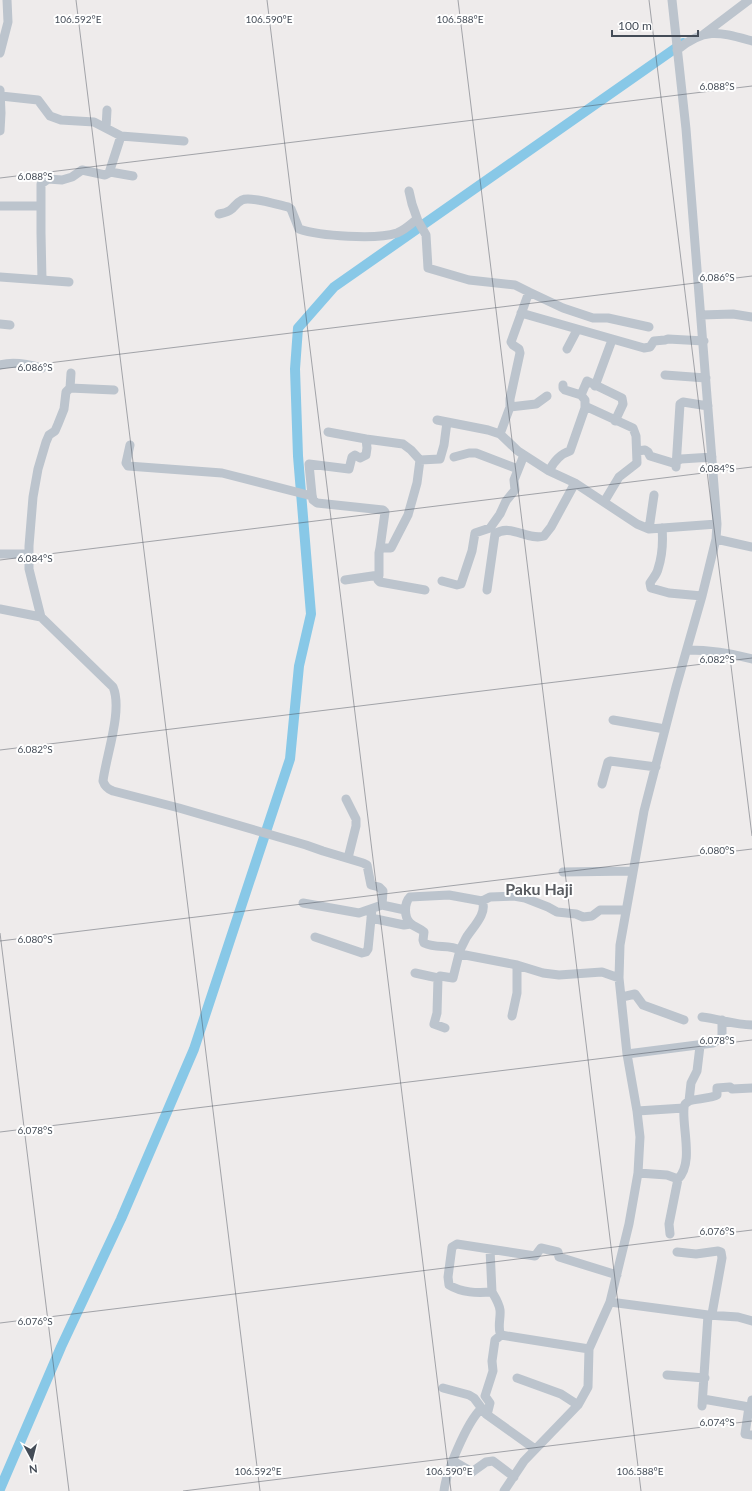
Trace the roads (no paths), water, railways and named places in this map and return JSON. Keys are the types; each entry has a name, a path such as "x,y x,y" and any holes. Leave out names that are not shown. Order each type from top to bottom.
{"street":[{"path":"0,53 8,22 7,0"},
{"path":"504,1491 524,1461 578,1405 588,1387 590,1349 610,1302 629,1224 638,1173 640,1137 627,1054 619,978 620,945 644,811 716,539 717,524 704,341 693,230 686,129 672,0"},
{"path":"677,50 689,40 701,35 749,0"},
{"path":"701,35 714,33 752,41"},
{"path":"0,131 0,93 38,100 46,112 54,118 65,121 92,122 121,136 184,141"},
{"path":"106,128 107,110"},
{"path":"110,172 121,136"},
{"path":"42,280 41,184 48,179 67,179 82,170 105,175 110,172 133,176"},
{"path":"409,191 418,220 426,235 428,268 469,280 515,284 528,292 563,308 593,318 608,318 649,327"},
{"path":"219,214 232,210 240,201 250,198 288,207 291,209 299,229 309,233 336,236 383,236 402,230 418,220"},
{"path":"0,206 41,206"},
{"path":"0,277 69,282"},
{"path":"500,434 510,407 520,353 519,349 511,342 528,292"},
{"path":"521,313 644,348 650,348 654,341 673,338 704,341"},
{"path":"701,315 733,314 752,317"},
{"path":"0,324 10,325"},
{"path":"567,349 577,330"},
{"path":"595,386 607,357 612,340"},
{"path":"0,365 7,363 27,364 42,368"},
{"path":"70,373 70,388 66,392 64,409 58,424 46,442 38,469 33,497 29,569 41,617 111,684 115,690 114,727 104,785 108,789 267,834 367,865 371,885 379,887 383,891 382,905"},
{"path":"665,375 706,378"},
{"path":"581,395 587,382 622,398 623,404 616,420"},
{"path":"549,471 557,459 564,453 570,451 585,406 585,400 581,395 565,390 563,388 563,384"},
{"path":"70,388 114,390"},
{"path":"510,407 536,404 547,396"},
{"path":"676,464 681,403 708,406"},
{"path":"585,406 633,428 636,436 637,464 619,477 604,502"},
{"path":"437,420 488,430 500,434 524,455 549,471 575,483 637,524 650,529 717,524"},
{"path":"420,460 440,459 444,445 447,422"},
{"path":"328,432 403,444 420,460 417,483 406,522 392,548 380,548"},
{"path":"366,439 366,455 360,458 355,455 352,457 349,469 309,464 310,495 317,503 383,510 385,512 379,553 378,579 380,582 425,590"},
{"path":"130,445 126,463 128,466 222,473 310,495"},
{"path":"637,451 645,450 650,456 676,464"},
{"path":"454,457 469,453 476,453 518,470"},
{"path":"490,528 500,514 506,501 515,490 514,481 524,455"},
{"path":"676,464 681,459 712,457"},
{"path":"442,581 457,585 461,584 472,551 475,533 490,528 538,537 544,536 551,527 575,483"},
{"path":"650,529 654,495"},
{"path":"662,528 660,563 658,570 650,583 651,588 669,593 702,596"},
{"path":"487,590 495,535 500,531"},
{"path":"716,539 752,547"},
{"path":"0,554 29,554"},
{"path":"345,580 379,575"},
{"path":"0,609 41,617"},
{"path":"687,650 709,650 752,659"},
{"path":"613,720 665,729"},
{"path":"602,784 609,761 656,767"},
{"path":"346,799 356,819 356,826 348,858"},
{"path":"563,872 633,871"},
{"path":"619,978 602,972 566,975 543,973 517,965 460,952 453,947 437,947 426,944 423,942 424,932 408,921 405,910 408,900 412,896 449,895 482,900 490,897 514,896 525,898 557,912 576,914 583,917 592,917 600,910 626,910"},
{"path":"415,973 438,978 440,976 453,978 460,952 466,938 474,928 483,907 482,900"},
{"path":"303,904 371,913 404,925 411,924"},
{"path":"315,937 364,952 368,949 371,913 382,905 405,910"},
{"path":"512,1016 517,993 517,965"},
{"path":"438,978 437,1013 434,1024 445,1028"},
{"path":"622,997 635,994 642,1005 684,1020"},
{"path":"702,1017 722,1020 734,1024 752,1026"},
{"path":"627,1054 700,1046 713,1043 722,1037 722,1020"},
{"path":"670,1234 669,1224 678,1179 685,1169 686,1104 691,1083 697,1071 700,1046"},
{"path":"637,1111 686,1104 701,1098 715,1097 717,1095 717,1088 752,1088"},
{"path":"638,1173 666,1175 678,1179"},
{"path":"492,1292 476,1293 454,1289 449,1285 448,1281 451,1251 453,1245 457,1244 535,1256 541,1248 558,1252 559,1257 617,1275"},
{"path":"490,1249 492,1292 500,1307 501,1335"},
{"path":"677,1252 696,1254 718,1251 721,1252 722,1258 710,1315 703,1402 751,1404 745,1434 752,1436"},
{"path":"610,1302 710,1315 738,1317 752,1321"},
{"path":"444,1491 453,1461 466,1430 476,1413 484,1412 490,1405 485,1396 493,1371 492,1360 495,1340 501,1335 590,1349"},
{"path":"667,1376 705,1378"},
{"path":"517,1378 561,1394 578,1405"},
{"path":"443,1388 469,1395 474,1398 484,1412 535,1449"},
{"path":"453,1461 472,1472 486,1462 493,1461 514,1477"}],"waterway":[{"path":"0,1489 61,1347 121,1219 194,1049 290,759 299,666 311,614 298,456 295,369 298,328 334,287 683,43"}],"district":[{"name":"Paku Haji","path":"539,888"}]}
